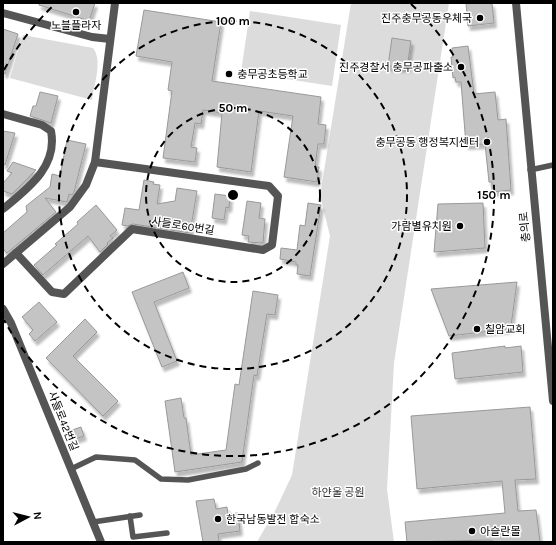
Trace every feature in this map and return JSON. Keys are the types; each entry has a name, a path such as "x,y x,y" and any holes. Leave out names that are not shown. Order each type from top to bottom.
{"street":[{"path":"3,264 70,207 86,185 95,162 115,3"},
{"name":"충의로","path":"516,3 530,170 553,401"},
{"path":"3,13 92,37 110,39"},
{"path":"3,114 42,125 51,131 53,141 46,166 35,182 3,209"},
{"name":"사들로60번길","path":"16,253 52,292 64,294 132,229 263,250 272,245 278,196 269,186 95,162"},
{"name":"사들로42번길","path":"3,310 11,323 101,542"}],"lane":[{"path":"530,170 553,165"},
{"path":"71,469 96,457 135,460 161,479 188,480 246,469 258,463"},
{"path":"93,522 140,514"},
{"path":"130,516 133,537 167,533"}],"green space":[{"name":"하얀울 공원","path":"351,3 449,3 394,363 387,489 394,542 257,542 276,509 292,475 330,236 320,196"},
{"path":"250,11 341,25 332,86 241,72"},
{"path":"23,35 93,48 96,53 98,66 92,100 10,78"}],"building":[{"name":"노블플라자","path":"39,3 95,3 89,21 39,5"},
{"name":"진주충무공동우체국","path":"466,3 492,3 494,23 468,26"},
{"path":"144,10 221,22 212,81 321,97 318,124 326,125 324,144 318,144 315,167 319,167 317,182 284,177 293,116 259,111 251,172 217,167 222,113 203,110 201,124 195,123 191,147 197,148 195,162 163,158 172,91 168,90 172,62 136,56"},
{"path":"3,29 18,34 5,74 3,73"},
{"path":"392,38 411,41 407,68 388,66"},
{"name":"충무공동 행정복지센터","path":"468,46 474,94 495,92 498,120 506,119 511,190 492,192 492,182 489,182 485,144 466,145 461,82 456,82 455,77 453,78 451,57 453,57 452,48"},
{"path":"40,92 58,96 51,123 30,116 33,106 36,106"},
{"path":"3,131 15,133 5,165 3,164"},
{"path":"67,140 86,144 74,192 72,195 69,194 67,202 45,198 56,212 7,253 3,249 3,233 27,212 26,206 50,187 52,174 60,176"},
{"path":"13,162 36,170 12,194 3,191 3,183 12,173 7,171"},
{"path":"144,180 160,185 157,204 175,201 177,188 197,191 190,233 133,224 127,226 122,225 125,208 139,210"},
{"path":"215,194 230,196 229,208 226,207 224,220 212,218"},
{"path":"247,201 261,203 259,218 265,219 263,243 248,242 249,236 242,235"},
{"path":"308,203 321,205 310,276 297,274 298,265 296,265 296,262 280,259 281,248 297,250 300,225 305,226"},
{"name":"가람별유치원","path":"483,203 485,248 434,252 438,204"},
{"path":"96,205 117,230 110,236 113,238 100,252 88,236 43,275 34,265 57,245 55,244 78,224 77,222"},
{"path":"183,272 189,288 154,302 177,361 162,367 132,292"},
{"path":"517,282 511,326 508,329 449,336 431,289"},
{"path":"253,291 278,295 275,315 267,314 257,376 254,375 242,462 175,472 165,401 181,398 184,418 186,418 191,455 226,450 235,384 239,385"},
{"path":"39,302 57,322 35,341 29,334 33,330 22,317"},
{"path":"85,319 97,332 73,356 118,401 103,416 46,358"},
{"path":"505,346 505,348 521,346 523,372 455,379 452,353"},
{"path":"530,407 536,479 515,480 518,511 536,510 540,542 496,542 489,540 407,542 405,522 505,513 502,481 417,489 411,416"},
{"path":"81,427 84,436 75,439 72,430"},
{"name":"한국남동발전 합숙소","path":"214,499 216,509 227,507 228,514 238,513 240,531 218,534 219,542 203,542 196,501"}],"place":[{"name":"노블플라자","path":"76,12"},
{"name":"진주충무공동우체국","path":"480,18"},
{"name":"진주경찰서 충무공파출소","path":"461,67"},
{"name":"충무공초등학교","path":"229,74"},
{"name":"충무공동 행정복지센터","path":"487,142"},
{"name":"가람별유치원","path":"460,226"},
{"name":"칠암교회","path":"477,329"},
{"name":"한국남동발전 합숙소","path":"218,519"},
{"name":"아슬란몰","path":"472,531"}]}
